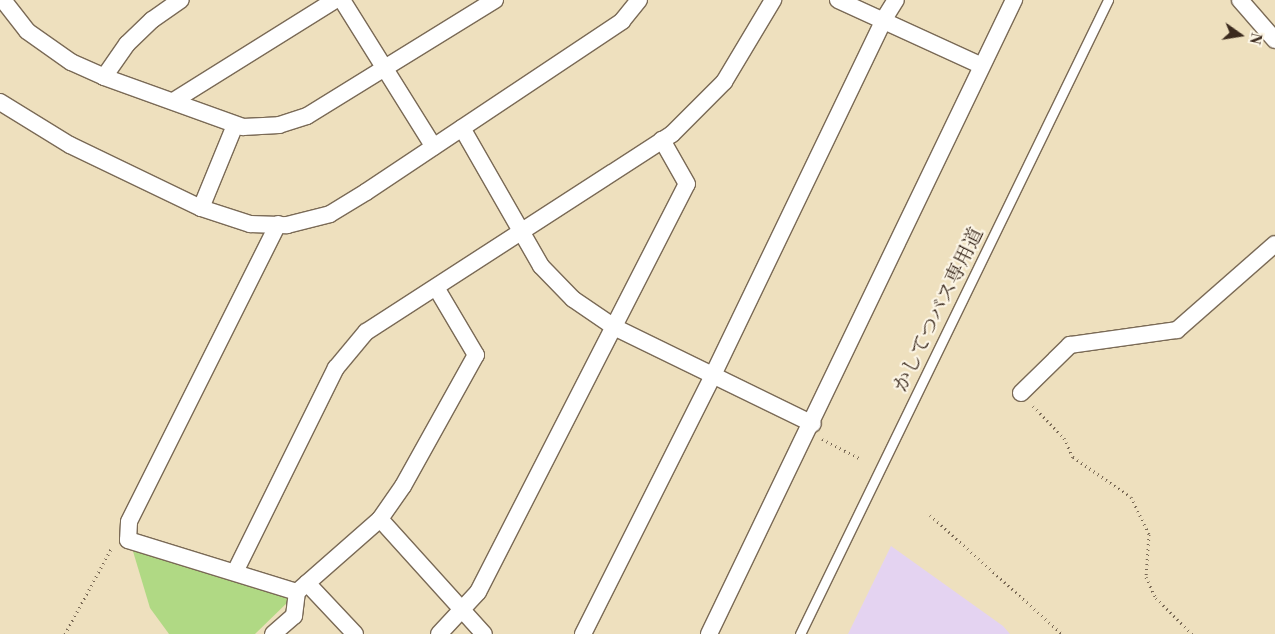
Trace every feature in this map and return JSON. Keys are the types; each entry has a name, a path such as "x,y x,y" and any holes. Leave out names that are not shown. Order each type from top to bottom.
{"street":[{"path":"104,77 133,38 152,20 181,0"},
{"path":"175,100 335,0"},
{"path":"342,0 386,67 434,147"},
{"path":"8,2 27,31 47,46 104,77 175,100 235,125 279,125 307,116 495,0"},
{"path":"0,102 70,145 201,208 250,224 278,224 330,214 622,21 639,0"},
{"path":"235,572 336,368 366,332 437,289 662,140 724,82 773,0"},
{"path":"838,0 884,19 982,66"},
{"path":"583,634 713,375 884,19 896,0"},
{"path":"709,634 811,428 1014,0"},
{"path":"1240,0 1275,40"},
{"path":"201,208 235,125"},
{"path":"462,128 541,266 554,282 614,327 713,375 811,428"},
{"path":"439,634 463,611 478,592 687,184 662,140"},
{"path":"278,224 129,522 128,540 235,572 302,588 355,634"},
{"path":"1021,393 1070,345 1177,330 1275,244"},
{"path":"273,634 294,616 302,588 380,520 403,486 476,355 437,289"},
{"path":"380,520 484,634"}],"lane":[{"name":"かしてつバス専用道","path":"800,634 1108,0"}],"path":[{"path":"1021,393 1064,438 1073,457 1131,497 1149,534 1146,577 1156,598 1192,634"},
{"path":"811,428 862,459"},
{"path":"930,515 1062,634"},
{"path":"64,634 112,546 128,540"}],"shaded area":[{"path":"891,546 1003,626 1010,634 848,634"}],"green space":[{"path":"132,548 291,599 255,634 169,634 150,608"}]}
